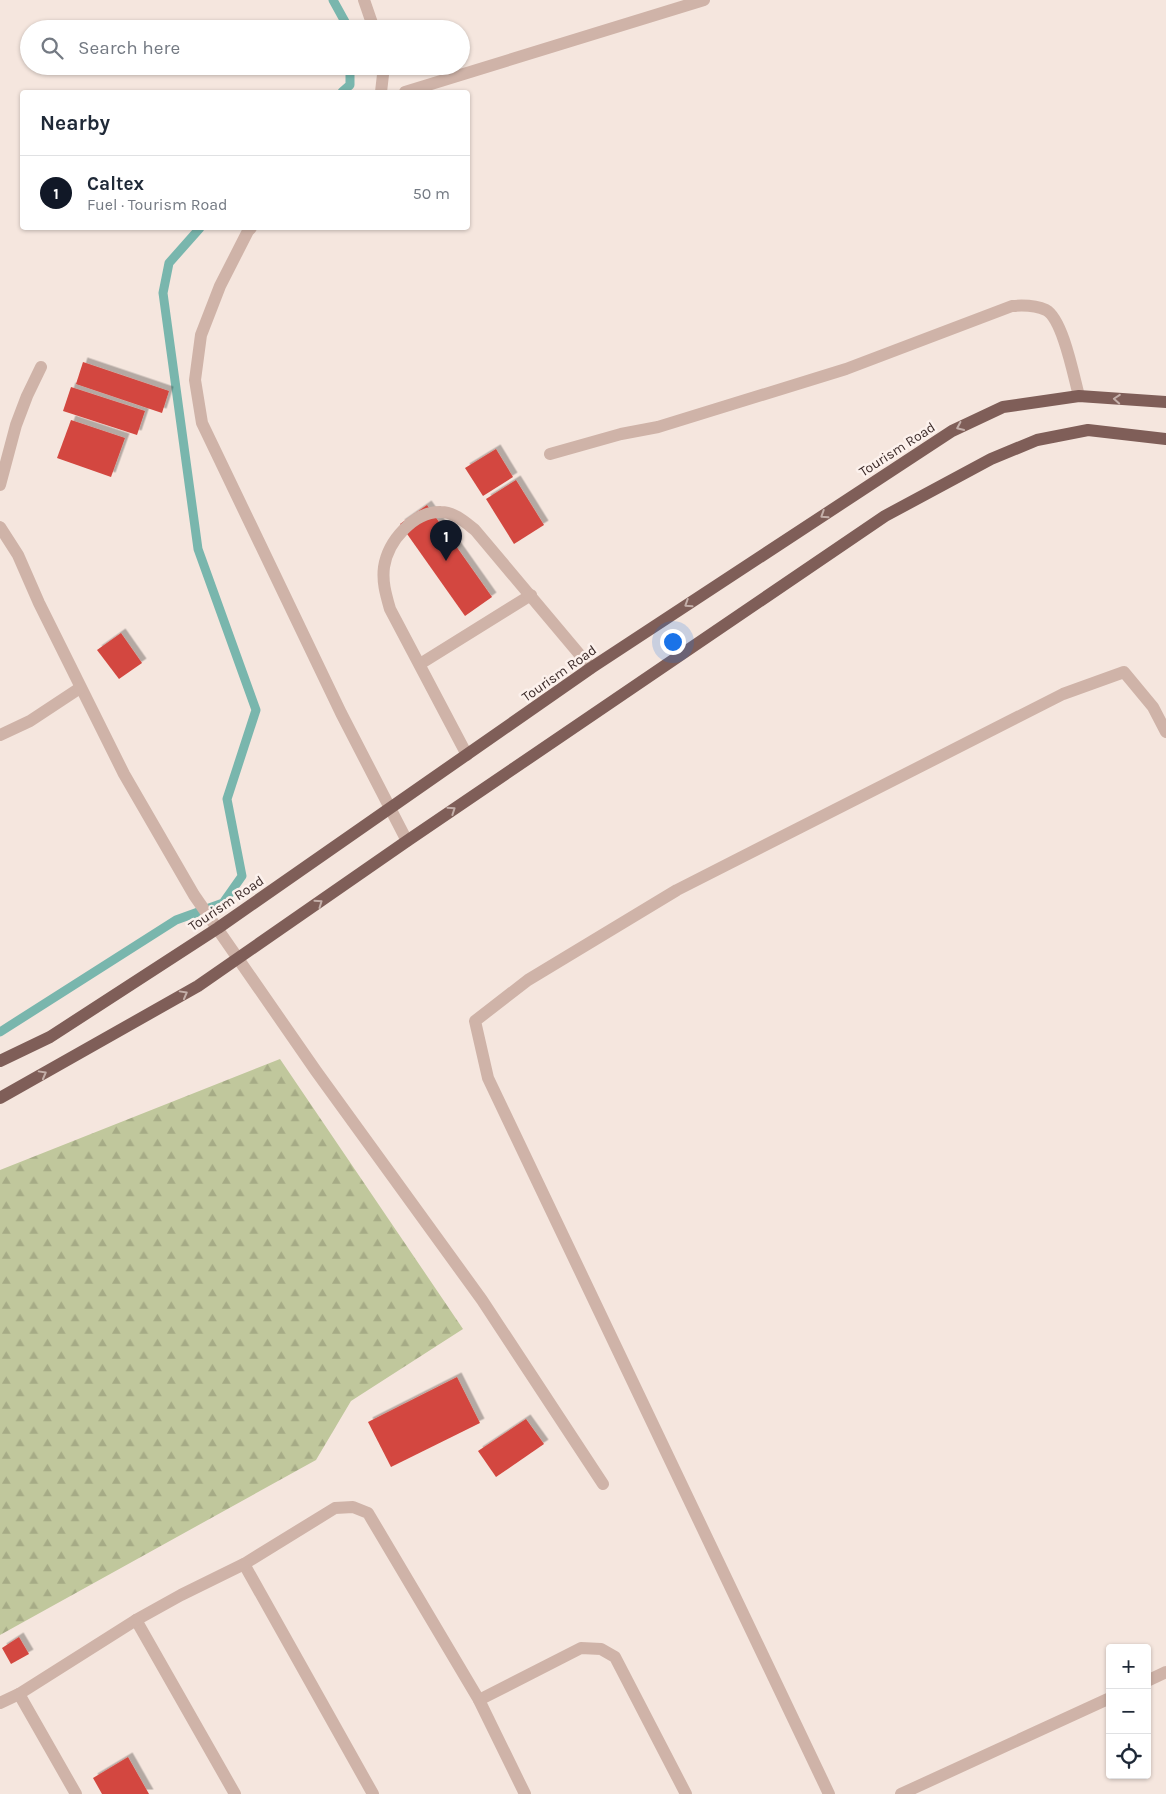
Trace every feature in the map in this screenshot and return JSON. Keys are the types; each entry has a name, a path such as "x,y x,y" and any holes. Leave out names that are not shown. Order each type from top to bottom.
{"main road":[{"name":"Tourism Road","path":"0,1061 50,1037 467,756 591,668 952,431 1003,407 1079,396 1166,402"},
{"path":"0,1098 198,986 407,841 885,516 991,459 1037,440 1088,430 1166,438"}],"street":[{"path":"364,0 371,20"},
{"path":"470,72 704,0"},
{"path":"381,90 383,75"},
{"path":"412,90 460,75"},
{"path":"249,230 220,286 202,335 195,380 202,424 341,713 407,841"},
{"path":"550,454 621,434 658,427 846,369 1012,306 1030,305 1048,311 1061,329 1079,396"},
{"path":"0,485 16,425 41,367"},
{"path":"467,756 390,609 384,587 384,568 394,540 408,526 426,513 443,512 458,516 475,530 591,668"},
{"path":"0,527 18,555 80,688 124,774 194,895 316,1070 482,1300 603,1484"},
{"path":"420,664 531,595"},
{"path":"829,1794 488,1078 475,1021 528,980 677,890 1063,694 1124,672 1153,708 1166,732"},
{"path":"0,735 30,721 80,688"},
{"path":"0,1703 19,1694 136,1620 244,1564 335,1508 353,1507 368,1513 479,1700 525,1794"},
{"path":"244,1564 373,1794"},
{"path":"136,1620 235,1794"},
{"path":"479,1700 581,1648 601,1649 615,1657 686,1794"},
{"path":"1151,1679 1166,1672"},
{"path":"19,1694 76,1794"},
{"path":"901,1794 1106,1700"}],"green space":[{"path":"280,1059 463,1329 351,1401 316,1460 0,1635 0,1170"}],"building":[{"path":"83,362 169,391 162,413 76,384"},
{"path":"71,387 145,411 137,435 63,411"},
{"path":"71,420 125,438 111,477 57,458"},
{"path":"496,449 513,477 483,496 465,468"},
{"path":"516,480 544,525 514,544 486,499"},
{"path":"427,505 492,597 465,616 400,524"},
{"path":"121,633 142,663 119,679 97,650"},
{"path":"457,1377 480,1423 391,1467 368,1422"},
{"path":"526,1419 544,1444 496,1477 478,1451"},
{"path":"19,1637 29,1654 11,1664 2,1648"},
{"path":"128,1757 149,1794 102,1794 93,1778"}],"waterway":[{"path":"333,0 344,20"},
{"path":"344,90 350,85 350,75"},
{"path":"0,1032 176,920 223,903 242,876 227,799 256,710 198,549 163,293 169,263 198,230"}],"place":[{"name":"Caltex","path":"446,561"}]}
